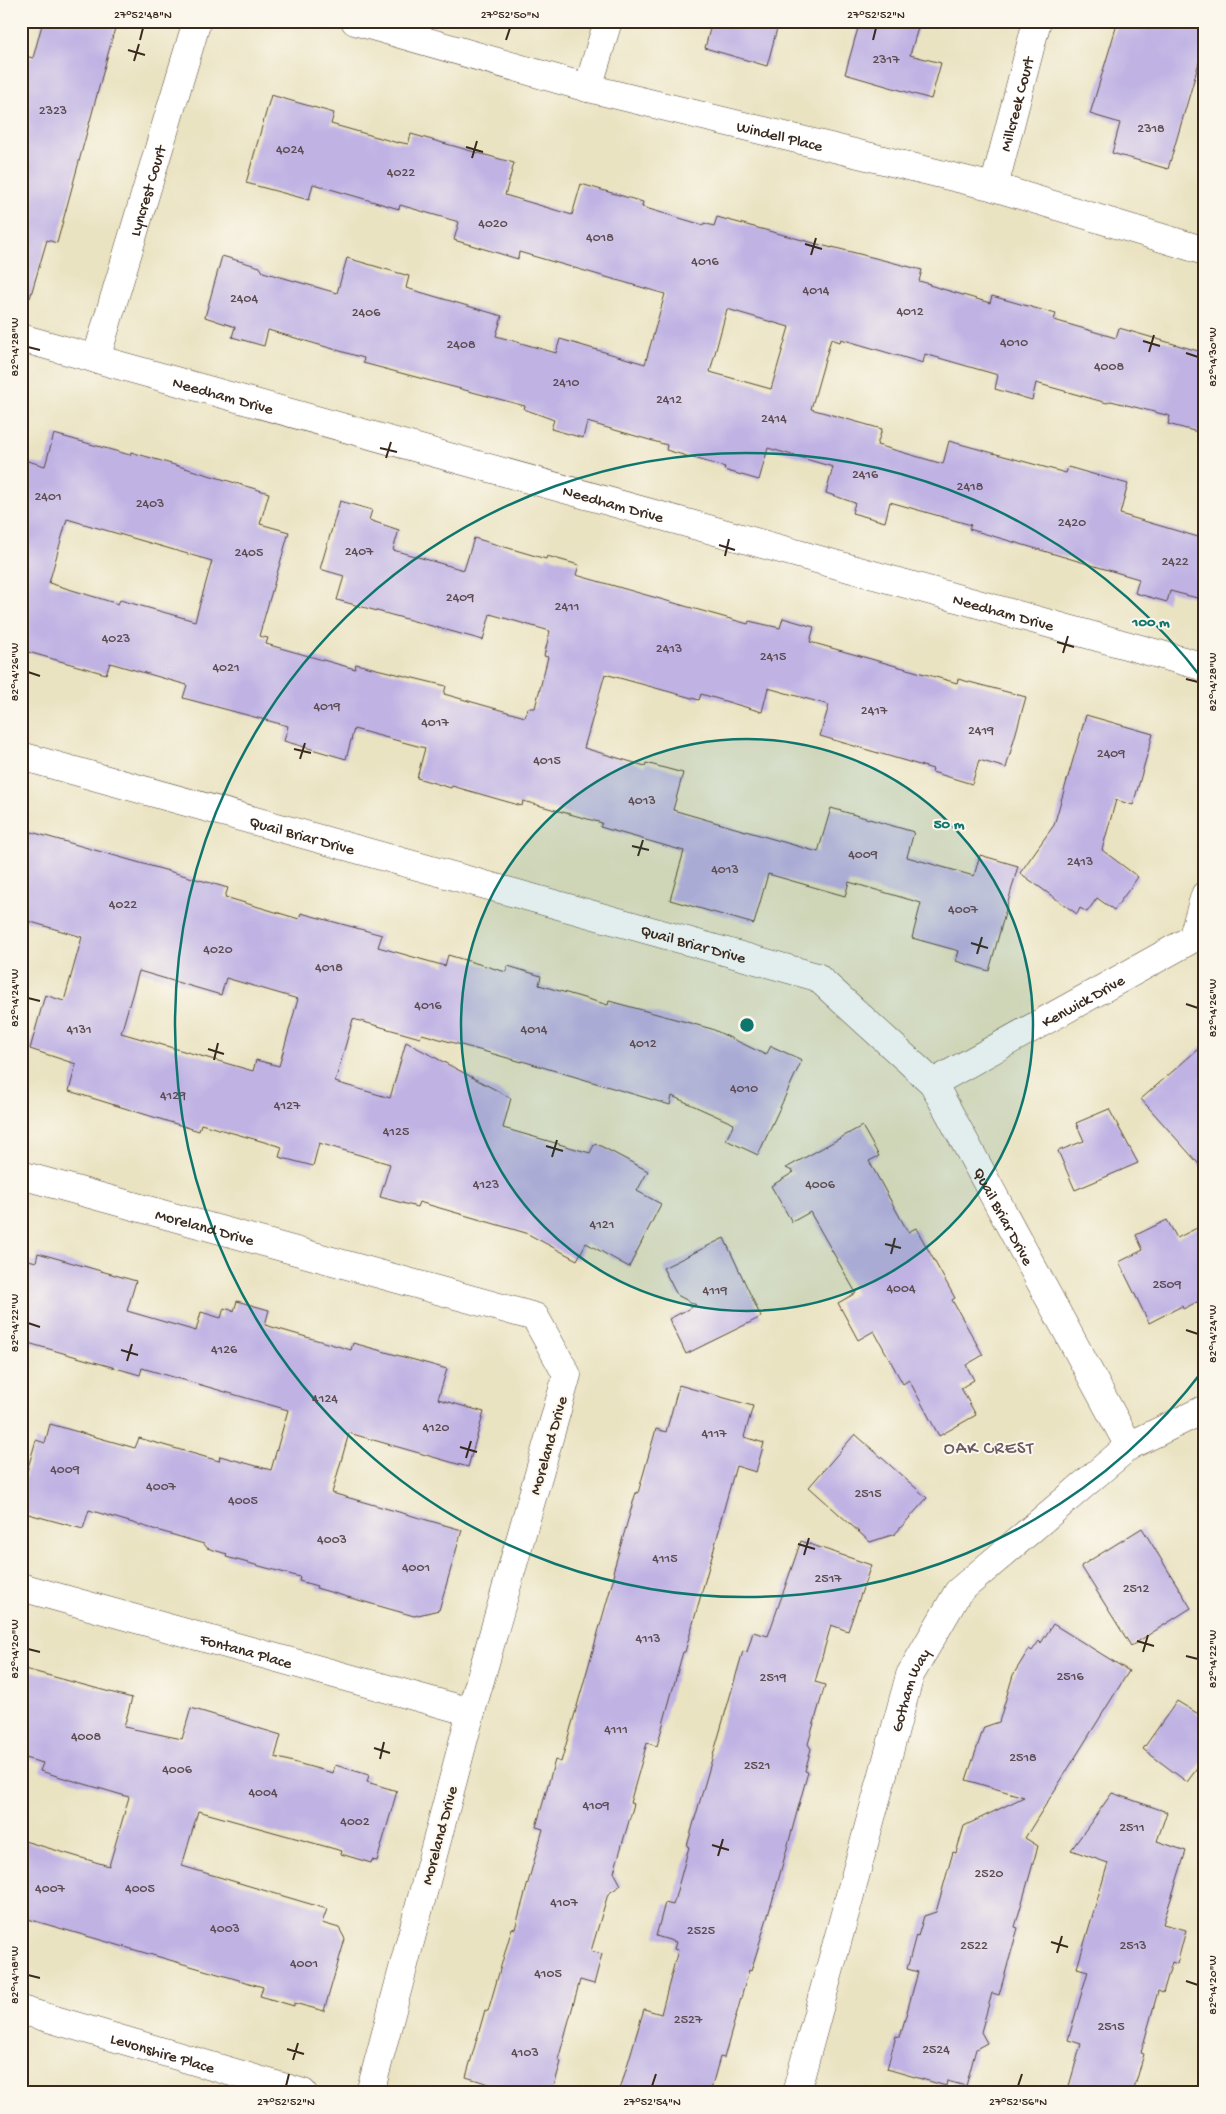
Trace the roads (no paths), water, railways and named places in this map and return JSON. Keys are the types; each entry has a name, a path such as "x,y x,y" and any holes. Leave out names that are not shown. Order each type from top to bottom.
{"street":[{"name":"Lyncrest Court","path":"96,359 197,21"},
{"name":"Windell Place","path":"355,21 588,88 994,186 1205,251"},
{"path":"588,88 608,21"},
{"name":"Millcreek Court","path":"994,186 1037,21"},
{"name":"Needham Drive","path":"21,338 1205,667"},
{"name":"Quail Briar Drive","path":"21,756 817,978 933,1083 1129,1446"},
{"name":"Kenwick Drive","path":"933,1083 1192,938 1205,896"},
{"name":"Moreland Drive","path":"21,1175 534,1317 567,1375 471,1712 370,2093"},
{"name":"Gotham Way","path":"796,2093 910,1675 958,1592 1129,1446 1205,1408"},
{"name":"Fontana Place","path":"21,1587 471,1712"},
{"name":"Levonshire Place","path":"21,2010 303,2093"}],"district":[{"name":"OAK CREST","path":"989,1447"}]}
